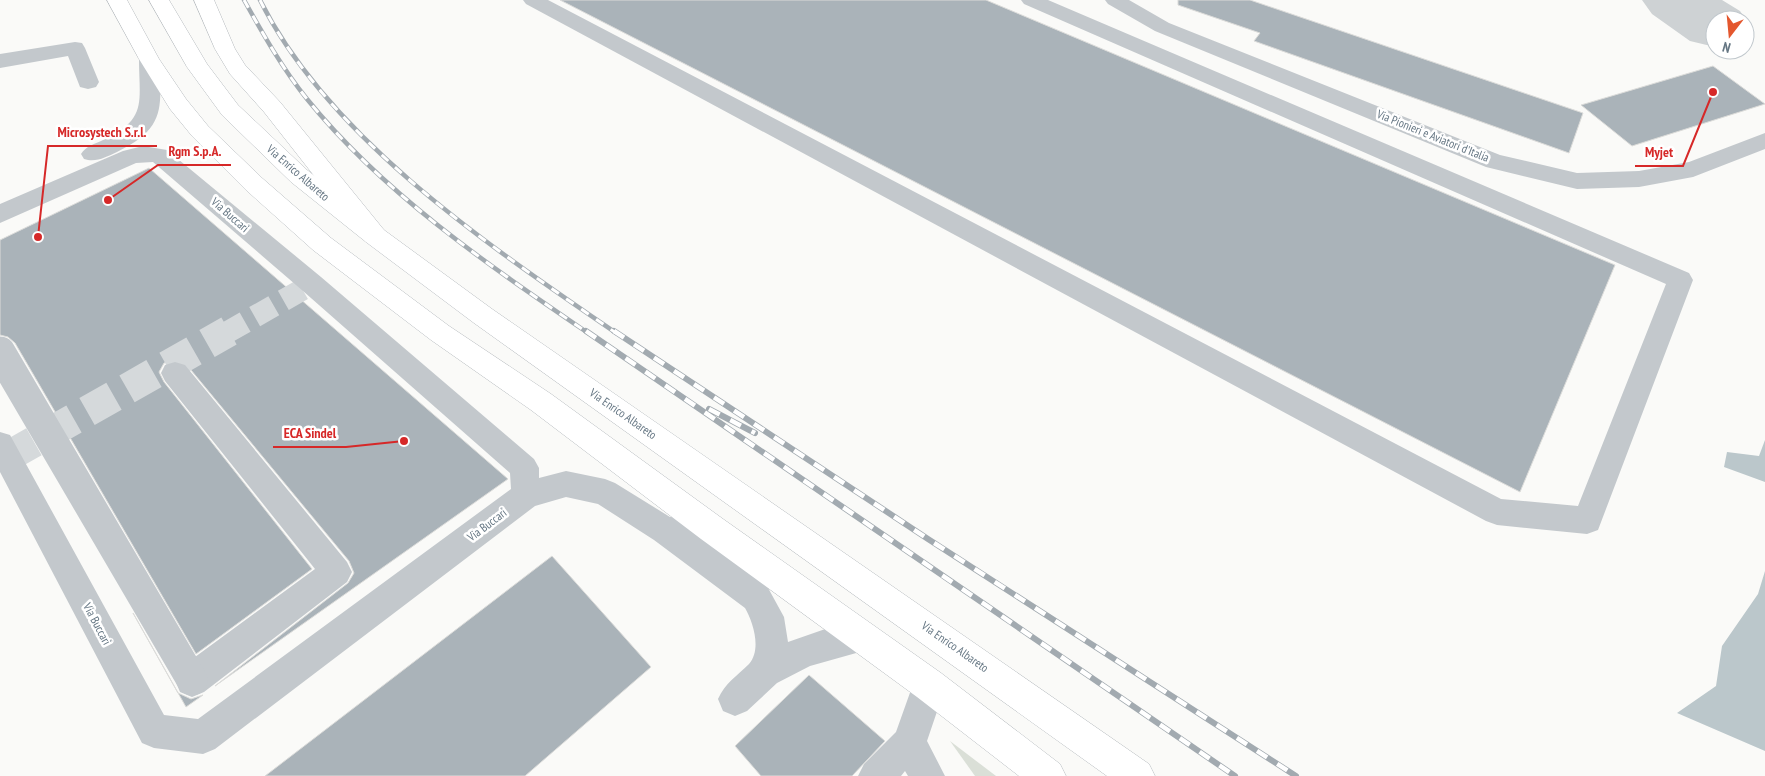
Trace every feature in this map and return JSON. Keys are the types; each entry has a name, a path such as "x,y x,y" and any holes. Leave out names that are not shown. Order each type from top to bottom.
{"main road":[{"path":"117,0 148,59 178,104 200,131 254,184 322,244 440,333 541,402 712,529 929,684 1048,776"},
{"name":"Via Enrico Albareto","path":"159,0 198,68 230,110 299,176 375,236 483,316 1138,776"},
{"path":"204,0 225,48 237,69 272,107 375,236"}],"street":[{"path":"533,0 1497,512 1587,520 1680,280 1031,0"},
{"name":"Via Pionieri e Aviatori d'Italia","path":"1115,0 1162,27 1494,161 1577,181 1639,179 1693,169 1765,141"},
{"path":"0,61 75,48 88,82"},
{"path":"0,194 115,144 142,124 149,109 148,59"},
{"name":"Via Buccari","path":"0,214 131,156 143,154 159,155 312,284 524,468 526,495 203,737 154,731 0,444"},
{"path":"0,352 192,680 336,572 175,373"},
{"path":"526,495 566,484 605,492 665,530 756,597 768,617 772,643 764,671"},
{"path":"665,530 690,532 712,529"},
{"path":"736,699 764,671 802,652 831,643 863,637"},
{"path":"876,776 909,743 929,684"},
{"path":"909,743 927,776"}],"shaded area":[{"path":"1765,440 1765,482 1724,467 1727,452 1759,456"},
{"path":"1765,571 1765,751 1677,713 1716,686 1722,646 1758,594"},
{"path":"950,741 996,776 975,776"}],"building":[{"path":"560,0 986,0 1615,265 1520,492"},
{"path":"1178,0 1250,0 1583,113 1569,153 1254,41 1260,33 1178,5"},
{"path":"1713,66 1765,104 1632,146 1581,105"},
{"path":"149,168 508,479 215,686 348,583 354,573 349,561 186,364 176,360 164,363 159,372 164,382 312,569 196,654 15,343 8,337 0,335 0,240"},
{"path":"552,556 651,667 525,776 265,776"},
{"path":"809,675 885,741 852,776 761,776 735,746"},
{"path":"178,693 191,699 203,695 186,707"}],"taxiway":[{"path":"1676,0 1705,19"}],"tunnel":[{"path":"226,333 312,284"},
{"path":"7,457 229,331"}],"railway":[{"path":"244,0 273,51 307,99 337,134 369,166 438,226 512,281 588,333"},
{"path":"260,0 290,51 327,99 370,144 417,186 467,226 517,264 616,333"},
{"path":"586,331 1235,776"},
{"path":"614,331 928,539 1296,776"},
{"path":"709,409 755,433"}],"place":[{"name":"Myjet","path":"1713,92"},
{"name":"Rgm S.p.A.","path":"108,200"},
{"name":"Microsystech S.r.l.","path":"38,237"},
{"name":"ECA Sindel","path":"404,441"}]}
